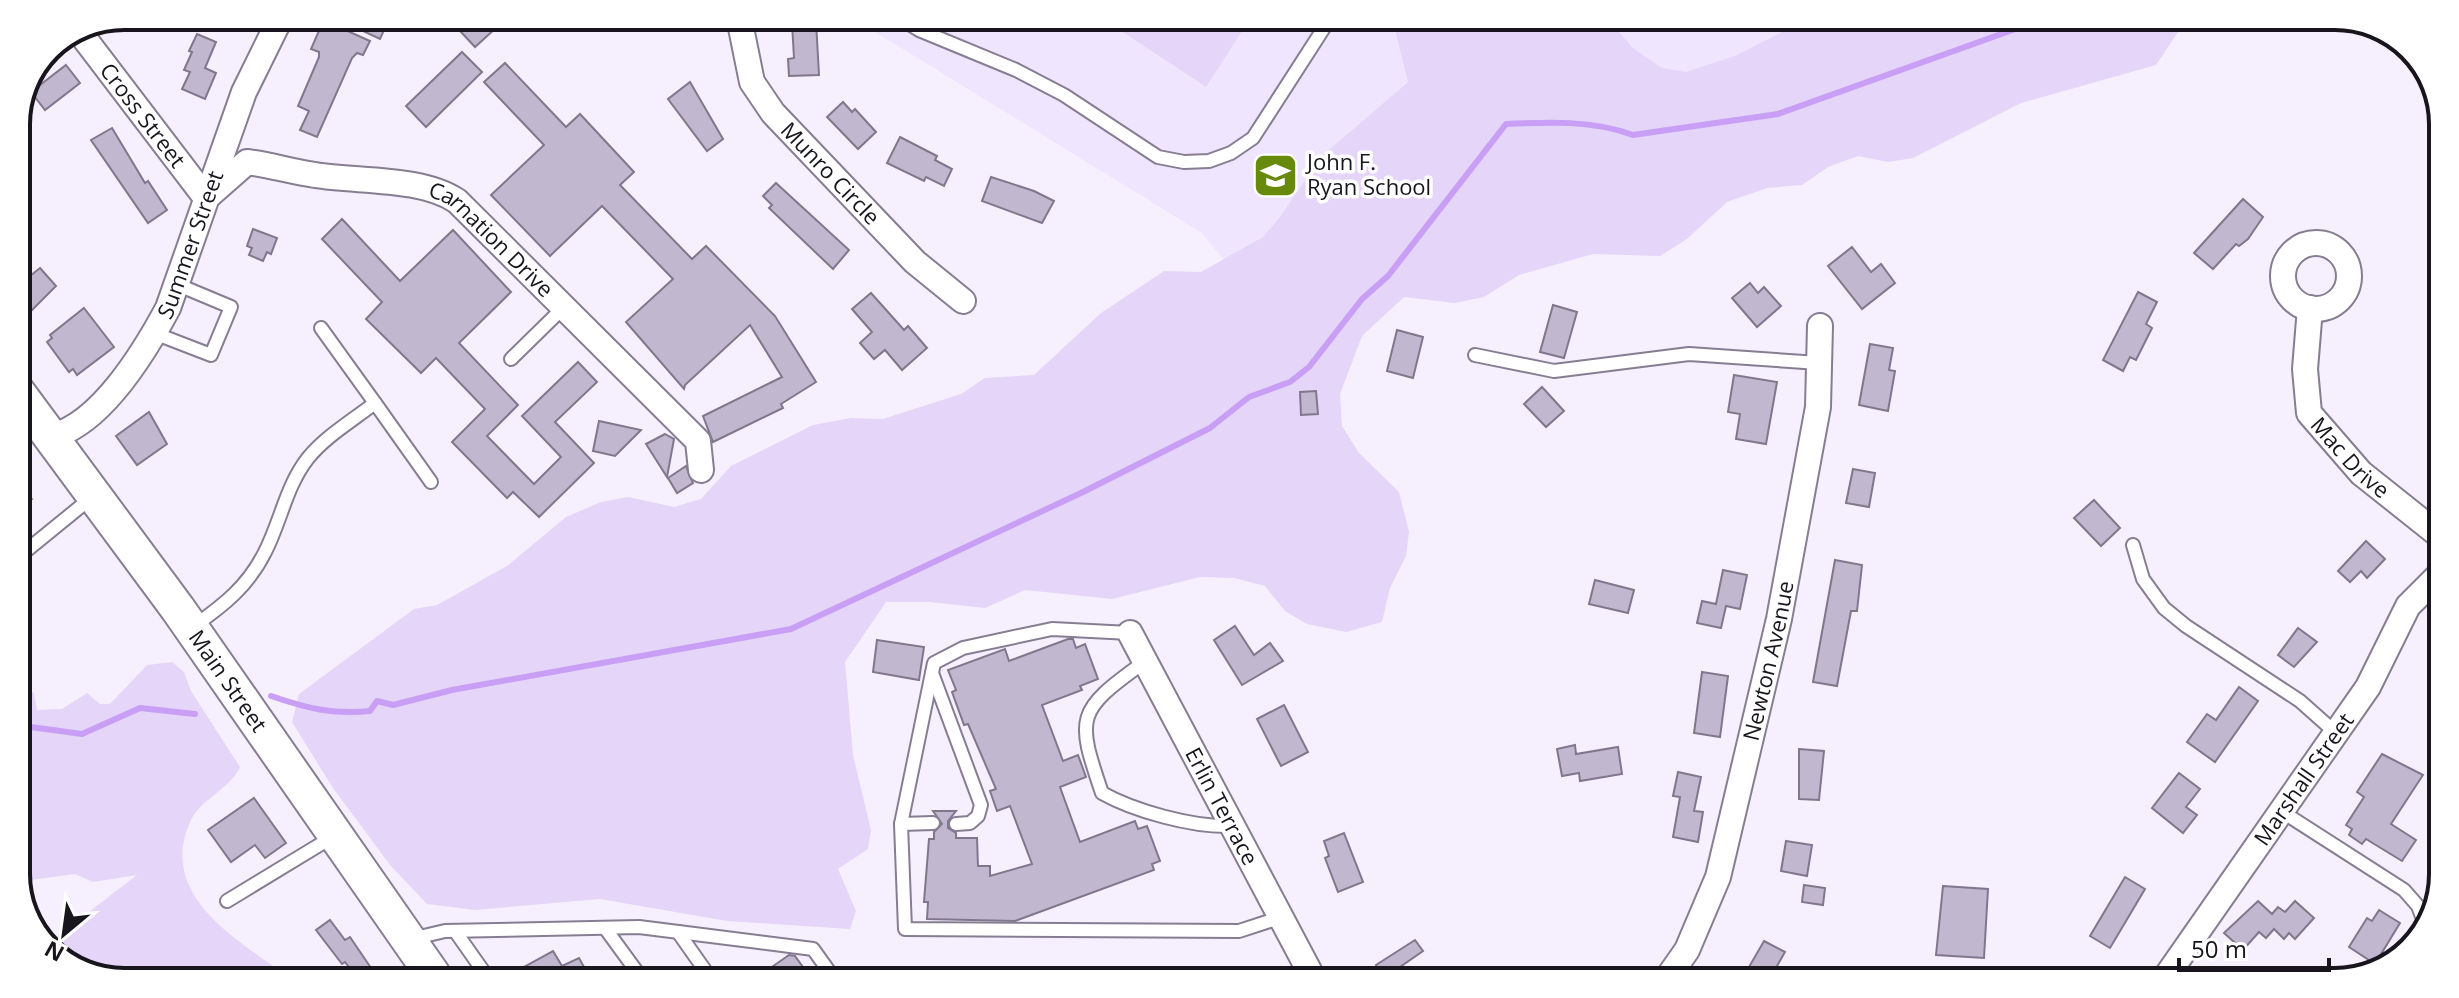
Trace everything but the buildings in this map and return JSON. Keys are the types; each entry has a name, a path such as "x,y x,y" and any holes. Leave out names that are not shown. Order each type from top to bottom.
{"main road":[{"name":"Main Street","path":"30,408 191,628 428,968"}],"street":[{"name":"Summer Street","path":"52,436 66,432 95,409 154,333 176,284 244,92 275,30"},
{"name":"Munro Circle","path":"741,30 752,82 773,113 915,262 963,301"},
{"name":"Cross Street","path":"85,39 206,198"},
{"name":"Carnation Drive","path":"206,198 247,162 442,191 457,201 565,306 644,391 698,441 701,470"},
{"name":"Mac Drive","path":"2310,308 2305,369 2309,413 2361,473 2429,527"},
{"name":"Newton Avenue","path":"1674,968 1687,950 1718,877 1779,619 1818,407 1820,326"},
{"name":"Marshall Street","path":"2172,968 2368,687 2408,606 2429,585"},
{"name":"Erlin Terrace","path":"1130,633 1143,663 1307,968"}],"lane":[{"path":"925,30 1064,95 1158,157 1184,162 1209,161 1231,153 1253,138 1323,30"},
{"path":"154,333 211,355 231,307 176,284"},
{"path":"511,359 565,306"},
{"path":"321,328 431,482"},
{"path":"1475,355 1554,371 1689,354 1819,363"},
{"path":"191,628 233,598 248,581 266,551 291,486 309,457 375,403"},
{"path":"30,548 96,495"},
{"path":"2133,545 2143,579 2164,608 2206,640 2300,701 2336,733"},
{"path":"1130,633 1052,629 963,648 934,663 901,824 905,929 1239,931 1279,918"},
{"path":"1143,663 1111,685 1089,710 1083,732 1102,793 1125,806 1196,825 1230,826"},
{"path":"932,673 981,805 978,816 970,823 956,824"},
{"path":"2281,811 2404,890 2421,913"},
{"path":"901,824 933,823"},
{"path":"227,901 334,836"},
{"path":"408,939 455,931 605,928 678,932 813,949 827,968"},
{"path":"605,928 634,968"},
{"path":"455,931 481,968"},
{"path":"678,932 703,968"}],"shaded area":[{"name":"John F. Ryan School","path":"872,30 1970,30 1733,100 1302,356 1202,233"},
{"path":"1120,30 1243,30 1206,87"},
{"path":"1395,30 1617,30 1634,49 1662,68 1686,72 1735,56 1786,30 2179,30 2156,65 2021,103 1913,158 1888,162 1858,156 1828,167 1802,185 1767,188 1727,202 1687,239 1660,256 1593,254 1519,275 1484,297 1455,303 1404,297 1362,336 1340,394 1342,426 1359,453 1399,492 1409,532 1406,556 1390,588 1382,622 1346,632 1307,624 1285,611 1265,586 1234,578 1200,577 1112,599 1025,590 985,608 929,602 886,602 845,662 853,755 871,830 868,849 838,869 856,911 850,929 727,921 600,899 475,910 427,904 390,865 333,788 292,722 299,694 414,609 437,605 507,566 566,517 601,502 628,497 674,507 701,499 731,466 813,425 851,418 883,419 961,394 985,378 1034,375 1101,313 1164,271 1201,272 1263,237 1321,157 1408,82"},
{"path":"172,662 184,672 191,691 240,767 191,820 183,846 184,870 192,892 225,930 276,968 124,968 88,961 55,938 137,875 93,882 75,874 30,880 30,691 34,693 37,710 62,709 87,693 100,704 110,704 147,665"}],"waterway":[{"path":"271,696 320,710 370,711 377,701 393,705 452,690 791,629 1083,492 1210,428 1249,397 1290,382 1309,367 1362,299 1388,276 1506,124 1586,124 1633,135 1778,114 2012,30"},
{"path":"30,727 82,734 140,708 195,714"}],"place":[{"name":"John F. Ryan School","path":"1276,175"}]}
